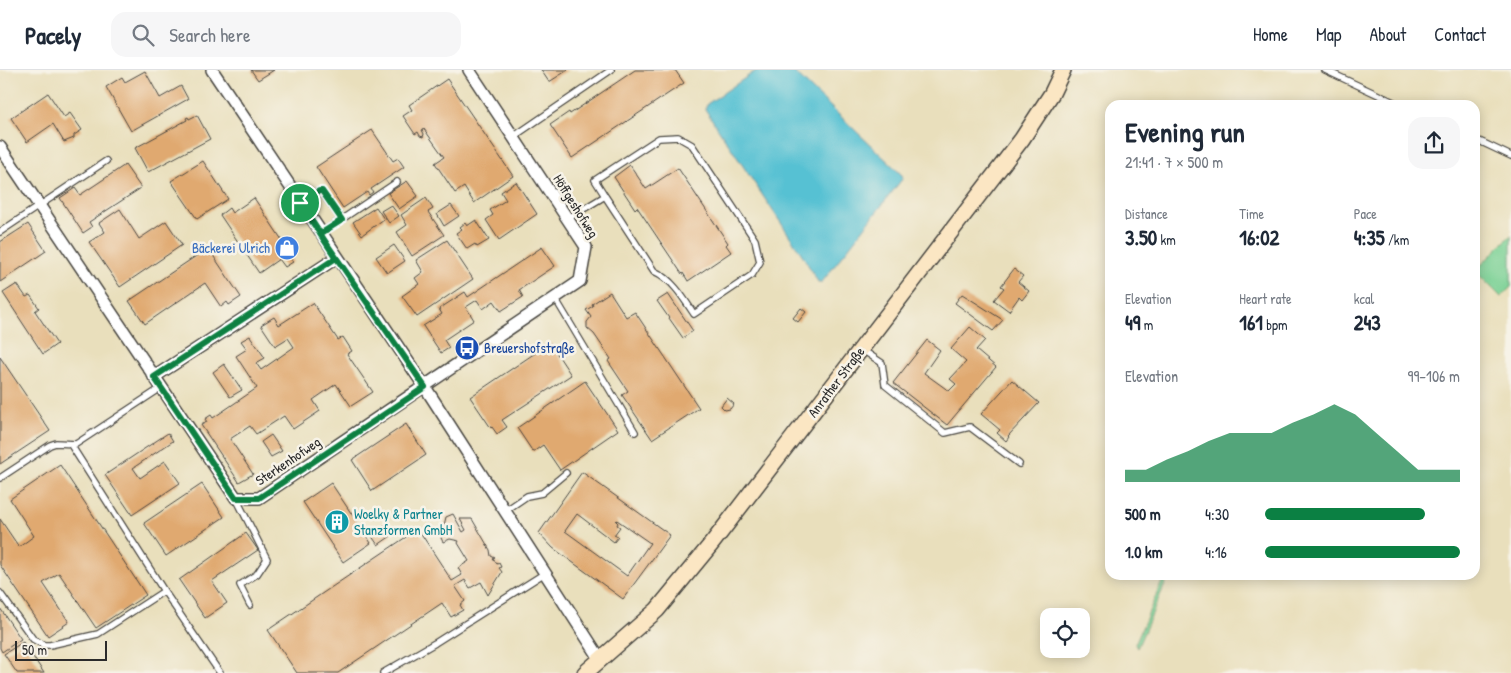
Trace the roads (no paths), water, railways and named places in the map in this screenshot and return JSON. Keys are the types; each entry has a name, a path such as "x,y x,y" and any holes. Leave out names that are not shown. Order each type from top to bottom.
{"main road":[{"name":"Anrather Straße","path":"585,673 657,610 713,542 1022,139 1052,93 1062,70"}],"street":[{"path":"212,70 336,258 425,387 601,660"},
{"name":"Höffgeshofweg","path":"425,387 580,281 586,247 469,70"},
{"path":"0,147 236,498"},
{"path":"154,377 336,258"},
{"name":"Sterkenhofweg","path":"236,498 259,498 425,387"}],"lane":[{"path":"514,137 611,70"},
{"path":"1325,70 1389,100"},
{"path":"678,137 692,145 755,240 760,262 752,275 694,314 682,295 664,275 654,270 605,196 595,180 659,138 678,137"},
{"path":"1480,141 1511,156"},
{"path":"0,232 106,161"},
{"path":"320,234 397,182"},
{"path":"300,203 322,191 342,220"},
{"path":"567,219 605,196"},
{"path":"554,298 635,432"},
{"path":"861,349 882,363 885,385 945,433 970,427 1019,464"},
{"path":"0,478 50,444 76,444 161,388"},
{"path":"71,445 164,591 220,673"},
{"path":"505,511 527,496 542,493 566,474"},
{"path":"236,498 267,559 257,574 240,585 250,605"},
{"path":"383,673 435,643 545,573"},
{"path":"0,593 33,639 38,643 50,646 98,634 164,591"}],"water":[{"path":"757,70 792,70 903,178 822,282 818,282 803,256 705,109 707,104"}],"place":[{"name":"Bäckerei Ulrich","path":"287,248"},
{"name":"Breuershofstraße","path":"467,348"},
{"name":"Woelky & Partner Stanzformen GmbH","path":"337,522"}]}
